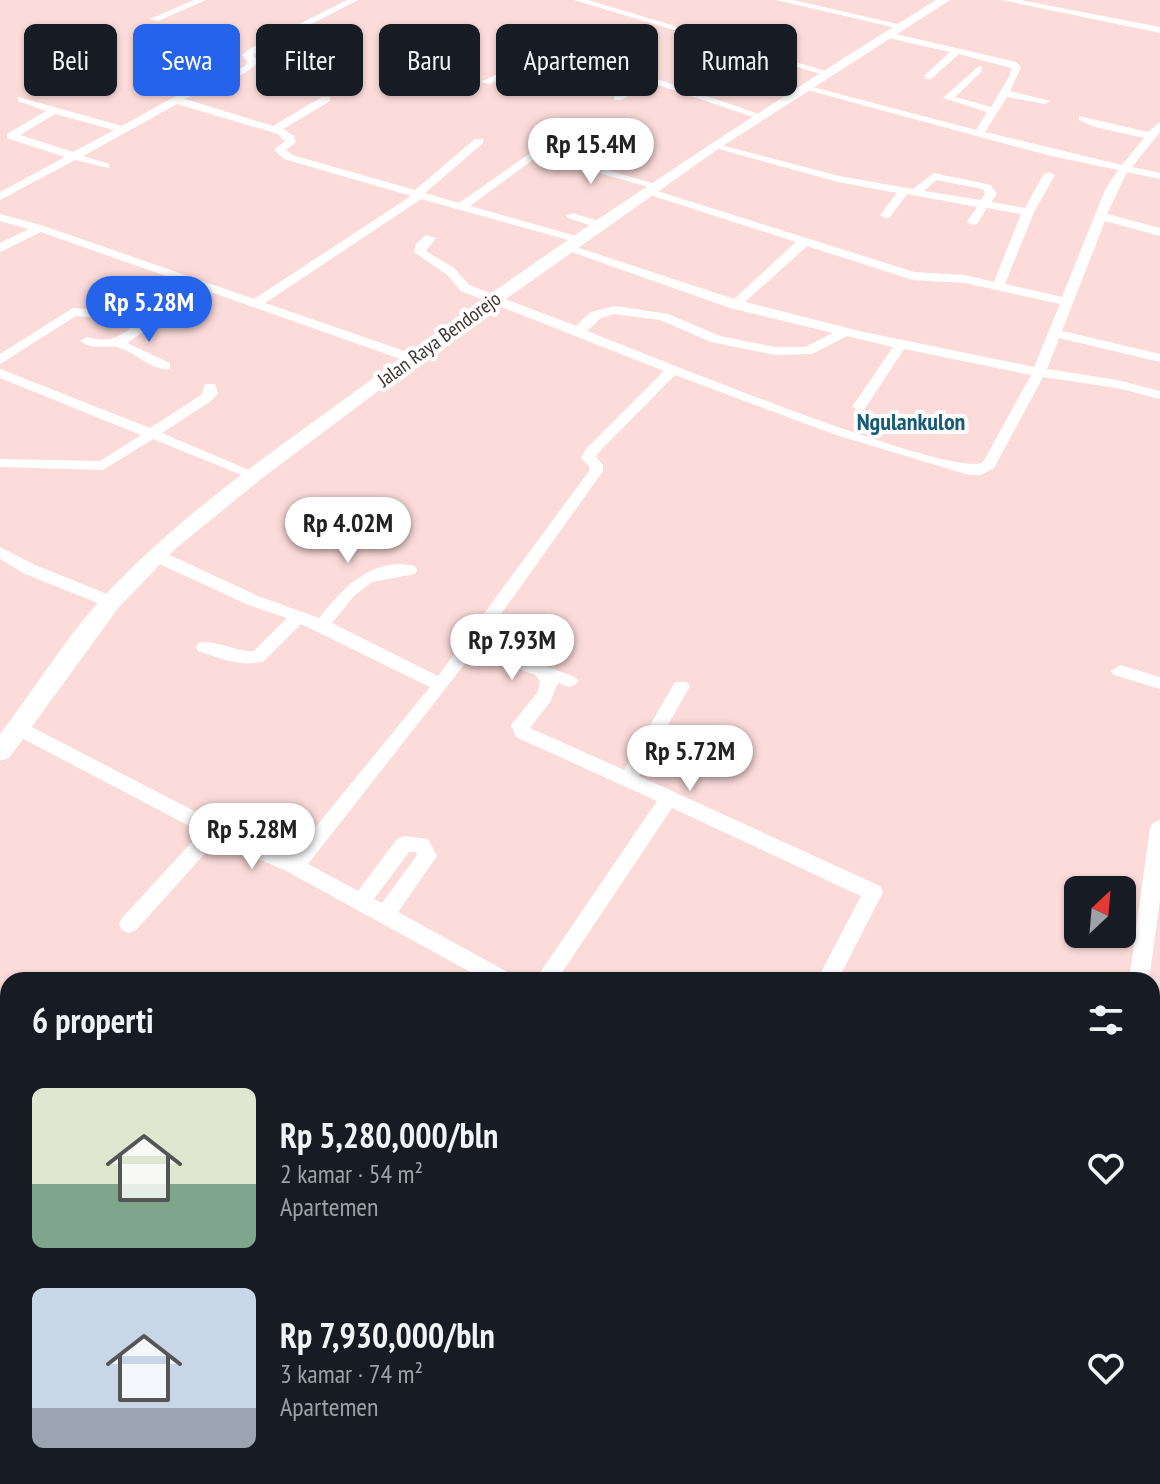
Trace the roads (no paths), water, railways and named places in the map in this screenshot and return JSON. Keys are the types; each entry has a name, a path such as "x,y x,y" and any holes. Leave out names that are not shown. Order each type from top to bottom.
{"main road":[{"name":"Jalan Raya Bendorejo","path":"0,752 111,602 157,556 254,475 411,358 713,146 944,0"}],"street":[{"path":"155,19 202,0"},
{"path":"0,197 203,85 247,69 250,59 354,0"},
{"path":"578,0 827,73"},
{"path":"1006,0 1160,30"},
{"path":"786,1 1013,64 1016,67 1014,77 979,134"},
{"path":"833,12 840,1"},
{"path":"928,77 958,50"},
{"path":"940,66 967,70 948,98 992,110"},
{"path":"486,82 496,77"},
{"path":"658,82 760,116"},
{"path":"805,88 979,134 1160,176"},
{"path":"1003,93 1045,101"},
{"path":"22,99 123,129"},
{"path":"274,130 326,99"},
{"path":"176,100 274,130 290,138 291,142 279,150 288,157 461,207 574,245 734,305 900,346 1160,395"},
{"path":"957,128 975,106"},
{"path":"54,111 11,136 105,166"},
{"path":"1083,118 1099,125 1151,136"},
{"path":"430,238 420,247 420,252 450,271 465,288 673,370 845,433 941,463 981,470 989,465 1039,372 1101,216 1124,169 1160,125"},
{"path":"253,305 418,195 479,141"},
{"path":"713,146 838,179 1028,212"},
{"path":"461,207 536,152 913,276 952,277 1067,302"},
{"path":"999,285 1028,212 1049,175"},
{"path":"886,215 908,193 937,176 987,187 991,194 973,222"},
{"path":"572,216 601,225"},
{"path":"1101,216 1160,232"},
{"path":"0,217 40,228 201,287 411,358"},
{"path":"0,248 40,228"},
{"path":"734,305 805,241"},
{"path":"87,341 100,345 118,343 201,287"},
{"path":"578,332 596,315 614,310 663,317 716,339 767,351 807,351 843,333"},
{"path":"0,360 73,312 100,314 139,328"},
{"path":"1055,333 1160,358"},
{"path":"118,343 165,366"},
{"path":"859,407 900,346"},
{"path":"295,866 441,685 596,471 596,465 588,458 591,452 673,370"},
{"path":"0,373 254,475"},
{"path":"0,463 94,468 115,460 206,398 211,393 210,387"},
{"path":"0,552 29,569 111,602"},
{"path":"157,556 297,618 322,625 441,685"},
{"path":"322,625 364,577 377,572 409,570"},
{"path":"204,647 239,658 258,657 297,618"},
{"path":"471,645 569,681"},
{"path":"541,671 549,679 549,689 520,725 522,732 873,892 831,972"},
{"path":"1120,671 1160,683"},
{"path":"628,779 681,686"},
{"path":"18,728 214,830 295,866 489,972"},
{"path":"550,972 669,798"},
{"path":"1140,972 1160,828"},
{"path":"129,924 214,830"},
{"path":"360,903 404,844 421,844 427,856 384,916"}],"district":[{"name":"Ngulankulon","path":"911,422"}]}
